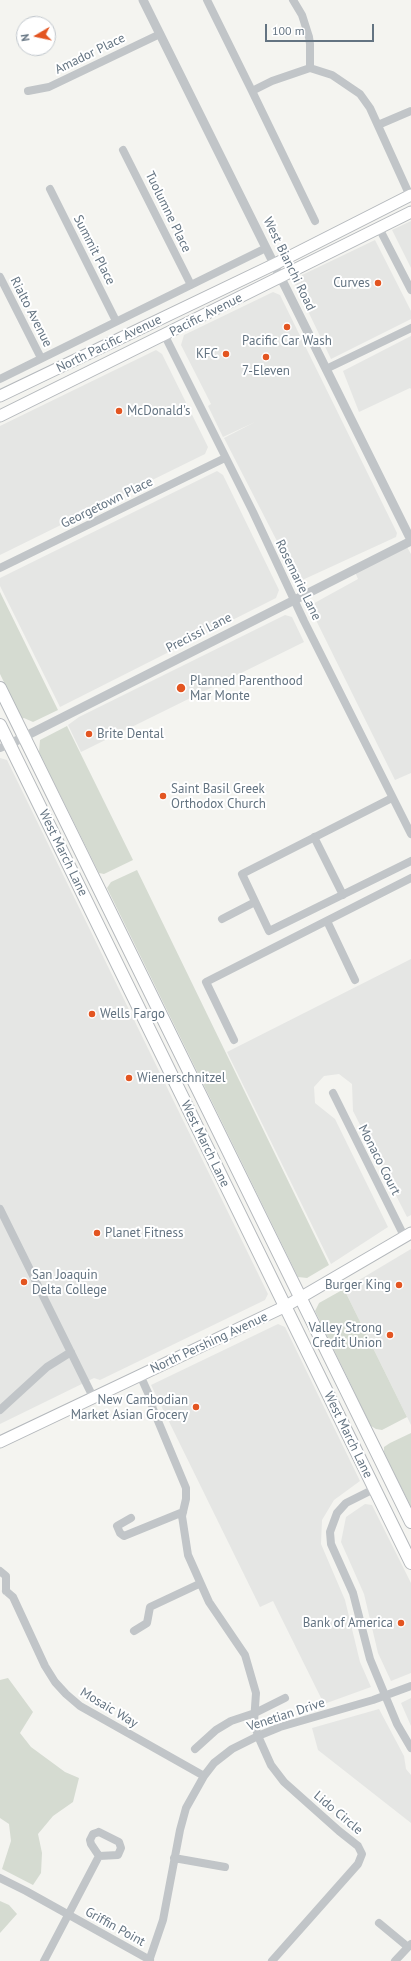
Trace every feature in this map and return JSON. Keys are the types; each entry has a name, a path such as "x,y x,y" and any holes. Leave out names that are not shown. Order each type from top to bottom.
{"main road":[{"path":"379,228 407,208 411,195"},
{"name":"North Pacific Avenue","path":"0,396 275,264 411,195"},
{"name":"Pacific Avenue","path":"0,416 165,336 411,212"},
{"path":"165,336 164,331 170,322 190,305"},
{"name":"West March Lane","path":"0,688 411,1522"},
{"name":"West March Lane","path":"0,725 5,746 286,1306 411,1563"},
{"name":"North Pershing Avenue","path":"0,1442 286,1306 408,1234"}],"street":[{"name":"West Bianchi Road","path":"143,0 411,541"},
{"path":"207,0 315,221"},
{"path":"293,0 302,15 309,37 310,68"},
{"name":"Amador Place","path":"28,91 49,87 160,34"},
{"path":"252,91 272,81 310,68 332,75 360,94 370,108 411,195"},
{"path":"378,125 411,111"},
{"name":"Tuolumne Place","path":"123,150 191,285"},
{"name":"Summit Place","path":"50,189 116,322"},
{"path":"379,228 411,290"},
{"path":"0,379 266,248"},
{"name":"Rialto Avenue","path":"0,276 41,358"},
{"path":"326,369 411,328"},
{"name":"Rosemarie Lane","path":"165,336 392,798 408,822 411,834"},
{"name":"Georgetown Place","path":"0,568 225,458"},
{"name":"Precissi Lane","path":"5,746 411,541"},
{"path":"392,798 242,874 269,931 411,861"},
{"path":"314,837 343,895"},
{"path":"234,1040 206,982 411,878"},
{"path":"222,919 255,902"},
{"path":"327,921 355,980"},
{"name":"Monaco Court","path":"333,1094 408,1234"},
{"path":"0,1209 93,1397"},
{"path":"0,1410 48,1367 71,1352"},
{"name":"Lido Circle","path":"140,1375 186,1488 183,1512 184,1536 188,1555 199,1584 209,1602 245,1655 256,1693 254,1722 258,1736 271,1765 284,1782 358,1846 362,1854 358,1864 272,1961"},
{"path":"374,1489 352,1499 341,1508 333,1520 330,1537 332,1549 353,1594 370,1659 397,1724 411,1748"},
{"path":"131,1518 117,1526 120,1533 124,1536 183,1512"},
{"path":"0,1571 6,1576 3,1591"},
{"path":"134,1631 146,1623 150,1607 199,1584"},
{"name":"Mosaic Way","path":"3,1591 13,1597 45,1666 66,1694 80,1706 204,1776"},
{"name":"Venetian Drive","path":"150,1960 163,1920 174,1858 186,1808 204,1776 214,1764 232,1749 258,1736 386,1696 411,1686"},
{"path":"195,1749 210,1734 226,1724 240,1717 255,1713 285,1698"},
{"name":"Griffin Point","path":"44,1961 99,1856"},
{"path":"174,1858 224,1867"},
{"name":"Griffin Point","path":"0,1878 150,1960"},
{"path":"379,1924 409,1945 395,1961"}],"shaded area":[{"path":"411,221 411,268 392,230"},
{"path":"375,240 411,311 411,319 331,359 295,284 302,275"},
{"path":"273,292 280,295 397,533 396,537 298,582 224,438 255,422 223,437 208,406 211,404 181,345 184,335"},
{"path":"411,336 411,389 410,388 359,412 343,371"},
{"path":"156,350 162,354 208,447 205,454 0,555 0,426"},
{"path":"217,471 223,475 279,590 276,598 60,707 0,586 0,578"},
{"path":"407,547 411,554 411,773 395,780 309,606 358,579 355,572"},
{"path":"0,592 58,710 33,722 24,718 22,719 0,674"},
{"path":"285,615 292,617 304,642 81,752 68,725 79,717"},
{"path":"67,726 133,860 104,874 99,873 39,752 40,740"},
{"path":"0,758 7,760 268,1294 265,1300 100,1380 94,1378 0,1424"},
{"path":"137,870 329,1265 307,1278 298,1277 107,888 111,882"},
{"path":"411,959 411,1215 407,1217 353,1111 352,1084 339,1074 324,1076 314,1087 315,1103 335,1119 388,1227 331,1264 227,1052"},
{"path":"411,1249 411,1425 344,1289"},
{"path":"344,1289 407,1417 382,1430 371,1426 315,1311 319,1303"},
{"path":"278,1324 285,1327 360,1481 334,1500 322,1520 321,1544 345,1600 360,1662 371,1687 324,1704 273,1601 260,1607 151,1385"},
{"path":"411,1433 411,1507 384,1452 384,1447"},
{"path":"365,1504 372,1505 411,1583 411,1673 391,1681 378,1653 364,1594 341,1542 346,1517"},
{"path":"8,1678 33,1712 20,1733 31,1747 65,1772 79,1778 73,1802 53,1816 38,1834 42,1853 41,1873 33,1885 2,1869 11,1841 9,1824 0,1818 0,1680"},
{"path":"411,1698 411,1726 401,1703"},
{"path":"379,1709 404,1756 406,1769 411,1775 411,1823 318,1750 312,1728"},
{"path":"0,1901 9,1905 17,1914 0,1933"}],"place":[{"name":"Curves","path":"378,283"},
{"name":"Pacific Car Wash","path":"287,327"},
{"name":"KFC","path":"226,354"},
{"name":"7-Eleven","path":"266,357"},
{"name":"McDonald's","path":"119,411"},
{"name":"Planned Parenthood Mar Monte","path":"181,688"},
{"name":"Brite Dental","path":"89,734"},
{"name":"Saint Basil Greek Orthodox Church","path":"163,796"},
{"name":"Wells Fargo","path":"92,1014"},
{"name":"Wienerschnitzel","path":"129,1078"},
{"name":"Planet Fitness","path":"97,1233"},
{"name":"San Joaquin Delta College","path":"24,1282"},
{"name":"Burger King","path":"399,1285"},
{"name":"Valley Strong Credit Union","path":"390,1335"},
{"name":"New Cambodian Market Asian Grocery","path":"196,1407"},
{"name":"Bank of America","path":"401,1623"}]}
